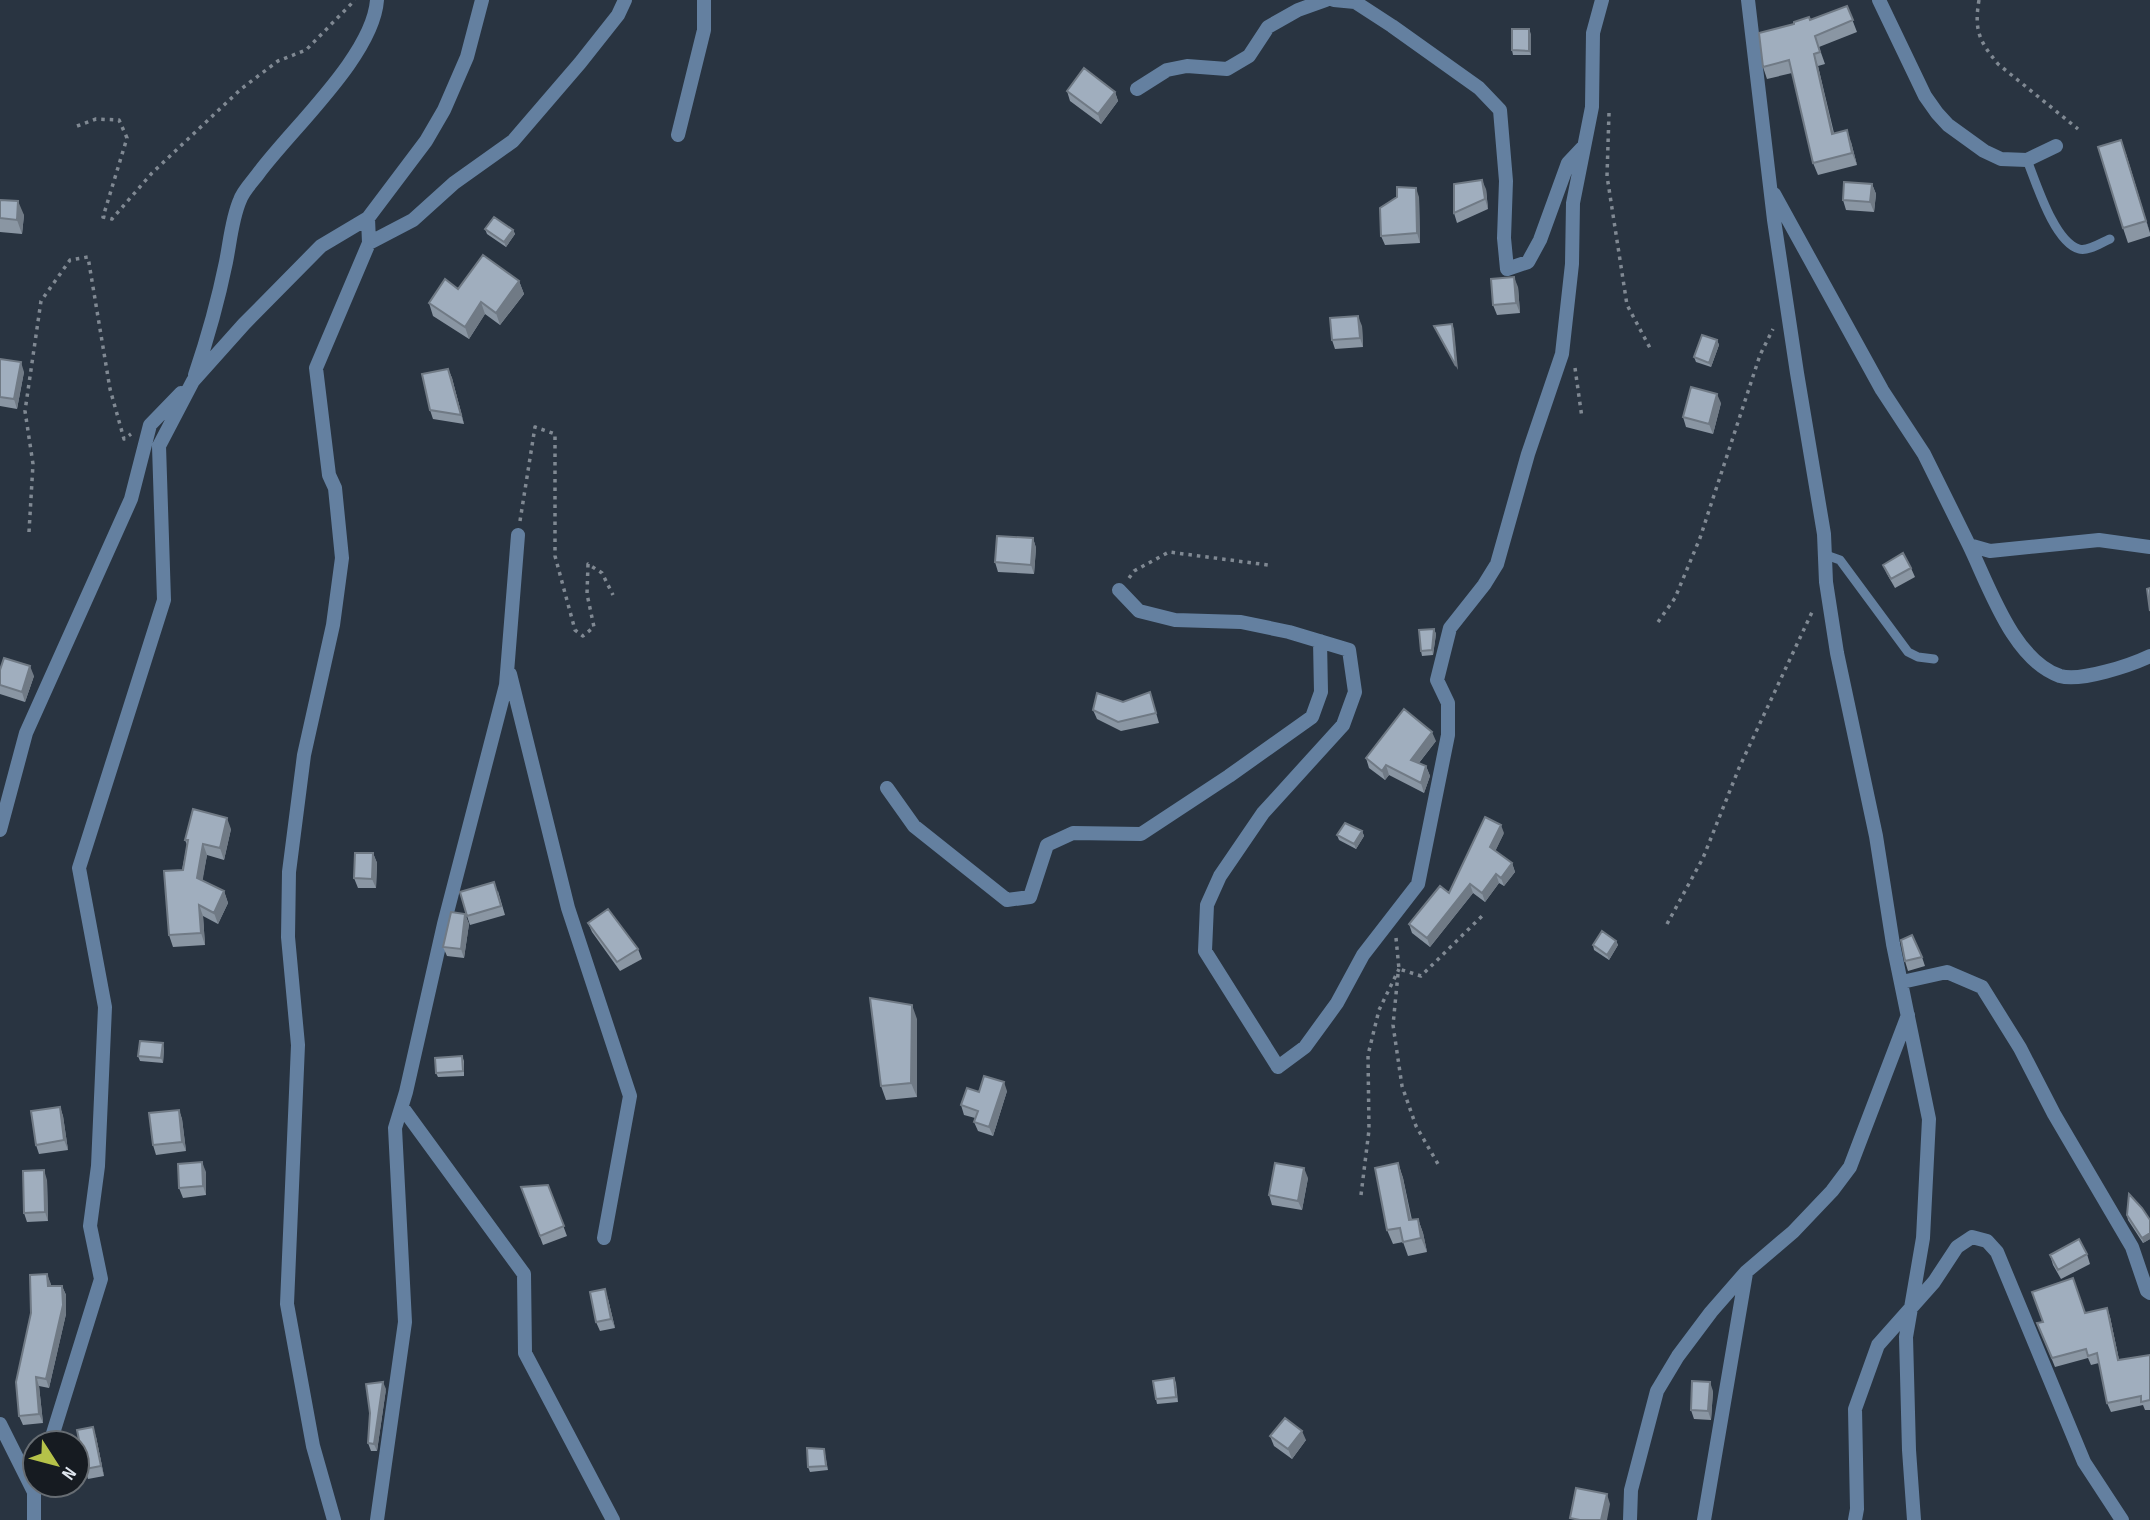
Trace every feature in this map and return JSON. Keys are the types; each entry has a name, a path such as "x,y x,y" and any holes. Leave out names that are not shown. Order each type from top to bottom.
{"street":[{"path":"54,1429 101,1279 90,1226 98,1166 105,1007 79,868 164,600 159,446 193,381 213,324 240,199 349,63 367,31 377,0"},
{"path":"0,830 26,733 131,499 150,425 321,246 368,218 426,141 444,110 467,57 482,0"},
{"path":"369,243 413,220 454,183 513,141 580,64 618,15 625,0"},
{"path":"678,135 704,30 704,0"},
{"path":"1137,89 1167,70 1187,66 1227,69 1250,56 1268,27 1298,10 1326,0"},
{"path":"1334,0 1355,2 1392,26 1479,88 1500,110 1506,181 1504,238 1507,269 1528,262 1540,240 1568,163 1584,145"},
{"path":"1119,590 1139,611 1175,620 1241,622 1349,650 1355,692 1343,725 1263,813 1220,876 1207,905 1205,951 1278,1067 1305,1047 1337,1003 1363,955 1418,884 1448,735 1447,703 1437,680 1450,628 1497,564 1528,454 1562,354 1572,264 1573,203 1592,107 1592,33 1602,0"},
{"path":"1748,0 1770,186 1824,534 1826,582 1837,653 1876,836 1929,1119 1923,1238 1906,1350 1914,1520"},
{"path":"1879,0 1925,96 1937,113 1984,151 2001,159 2027,160 2056,146"},
{"path":"1770,186 1882,390 1924,454 2022,647 2038,664 2062,676 2090,675 2150,656"},
{"path":"334,1520 313,1446 287,1304 298,1045 288,937 289,872 304,755 332,625 342,558 335,488 329,475 316,368 369,243 368,218"},
{"path":"377,1520 405,1322 395,1128 506,685 518,534"},
{"path":"1969,545 1990,551 2099,540 2150,547"},
{"path":"887,788 914,826 1007,900 1030,897 1047,845 1073,833 1141,834 1312,717 1321,692 1320,641"},
{"path":"508,664 568,908 631,1096 604,1238"},
{"path":"1902,982 1947,972 1982,987 2020,1048 2054,1114 2132,1247 2150,1293"},
{"path":"1630,1520 1631,1490 1657,1391 1678,1356 1711,1312 1746,1272 1793,1233 1850,1167 1908,1013"},
{"path":"401,1107 524,1274 525,1353 613,1520"},
{"path":"1855,1520 1855,1409 1878,1345 1934,1282 1957,1247 1972,1237 1987,1241 1997,1252 2084,1462 2122,1520"},
{"path":"1704,1520 1746,1272"},
{"path":"0,1424 21,1462"},
{"path":"34,1520 35,1499"}],"lane":[{"path":"2027,160 2054,225 2068,243 2085,249 2110,239"},
{"path":"1826,555 1840,560 1908,652 1918,657 1934,659"}],"path":[{"path":"77,126 96,119 119,120 127,138 103,217 113,219 152,173 241,89 278,61 306,50 355,0"},
{"path":"1979,0 1977,29 1981,42 1990,54 1998,64 2077,129"},
{"path":"1609,112 1607,176 1627,304 1650,348"},
{"path":"29,532 33,464 26,411 41,301 70,260 88,257 110,389 124,439 134,430"},
{"path":"1658,622 1675,598 1700,538 1760,355 1786,302"},
{"path":"518,534 536,427 555,433 555,556 575,630 583,636 594,627 587,594 588,564 601,573 613,596"},
{"path":"1119,590 1134,571 1169,552 1268,565"},
{"path":"1667,924 1703,858 1739,768 1826,582"},
{"path":"1395,915 1399,969 1393,1025 1402,1086 1416,1126 1438,1164"},
{"path":"1399,969 1422,976 1482,916"},
{"path":"1362,1195 1369,1130 1368,1055 1379,1010 1399,969"}],"building":[{"path":"1847,6 1853,20 1815,36 1820,52 1814,54 1832,134 1847,130 1852,153 1813,163 1789,60 1763,67 1759,33 1809,17 1810,20"},
{"path":"1512,29 1529,29 1529,51 1512,50"},
{"path":"1084,68 1115,92 1098,114 1067,91"},
{"path":"2121,140 2146,221 2123,228 2098,147"},
{"path":"1482,180 1485,199 1454,213 1454,184"},
{"path":"1844,182 1872,184 1870,202 1843,200"},
{"path":"1397,187 1416,188 1417,233 1381,236 1380,208 1397,197"},
{"path":"0,200 18,201 17,220 0,218"},
{"path":"494,217 513,230 504,242 485,229"},
{"path":"483,255 519,281 496,313 481,302 465,327 429,303 445,279 458,289"},
{"path":"1514,277 1516,303 1493,305 1491,279"},
{"path":"1358,316 1360,338 1332,340 1330,318"},
{"path":"1452,324 1456,366 1434,326"},
{"path":"1702,335 1717,340 1709,363 1694,357"},
{"path":"0,359 21,362 14,399 0,397"},
{"path":"448,369 461,415 430,410 422,374"},
{"path":"1691,387 1717,394 1709,424 1683,417"},
{"path":"997,536 1033,538 1031,565 995,562"},
{"path":"1903,553 1911,568 1891,579 1883,565"},
{"path":"2150,588 2150,611 2147,589"},
{"path":"1434,629 1432,650 1421,651 1419,630"},
{"path":"4,658 30,666 22,692 0,685 0,670"},
{"path":"1150,692 1156,713 1118,722 1093,710 1097,693 1123,702"},
{"path":"1404,709 1432,732 1411,760 1426,766 1421,783 1386,765 1382,771 1366,758"},
{"path":"193,809 227,818 220,848 203,844 197,878 224,891 214,913 199,905 201,933 169,935 164,871 183,870 188,840 185,840"},
{"path":"1485,817 1501,825 1490,847 1512,863 1501,878 1496,874 1482,893 1470,884 1427,938 1409,924 1440,886 1449,893"},
{"path":"1345,823 1362,831 1354,844 1337,835"},
{"path":"355,853 373,853 372,879 354,878"},
{"path":"494,882 501,906 467,916 460,892"},
{"path":"608,909 638,949 617,962 588,923"},
{"path":"451,912 465,914 461,949 443,947"},
{"path":"1602,931 1616,941 1607,955 1593,945"},
{"path":"1912,935 1922,957 1905,961 1901,940"},
{"path":"870,998 912,1005 911,1083 881,1086"},
{"path":"140,1041 163,1043 161,1058 138,1056"},
{"path":"462,1056 463,1071 436,1073 435,1058"},
{"path":"984,1076 1004,1082 989,1127 974,1122 978,1111 961,1105 967,1088 979,1092"},
{"path":"60,1107 64,1140 36,1145 31,1111"},
{"path":"179,1110 182,1142 153,1145 149,1113"},
{"path":"202,1162 203,1186 179,1188 178,1164"},
{"path":"1275,1163 1304,1168 1298,1201 1269,1195"},
{"path":"1398,1163 1409,1220 1418,1219 1421,1238 1403,1242 1400,1228 1387,1230 1375,1168"},
{"path":"44,1170 45,1212 24,1213 23,1171"},
{"path":"548,1185 564,1226 540,1236 521,1187"},
{"path":"2129,1194 2150,1220 2150,1233 2142,1238 2127,1215"},
{"path":"2079,1239 2087,1254 2058,1270 2050,1255"},
{"path":"47,1274 48,1286 62,1286 63,1305 46,1379 36,1377 39,1414 19,1416 16,1382 31,1313 30,1275"},
{"path":"2073,1278 2085,1313 2107,1308 2118,1360 2150,1355 2150,1400 2141,1402 2141,1396 2107,1403 2097,1353 2088,1356 2086,1349 2052,1358 2037,1323 2043,1322 2032,1292"},
{"path":"605,1289 611,1319 596,1322 590,1292"},
{"path":"1174,1378 1176,1397 1156,1399 1153,1381"},
{"path":"1692,1381 1710,1382 1708,1411 1691,1410"},
{"path":"383,1382 374,1444 368,1443 370,1413 366,1384"},
{"path":"1285,1418 1302,1431 1288,1449 1270,1436"},
{"path":"93,1427 101,1466 91,1468 91,1429 82,1429"},
{"path":"807,1448 824,1449 826,1466 808,1467"},
{"path":"1576,1488 1607,1494 1601,1520 1570,1518"}]}
